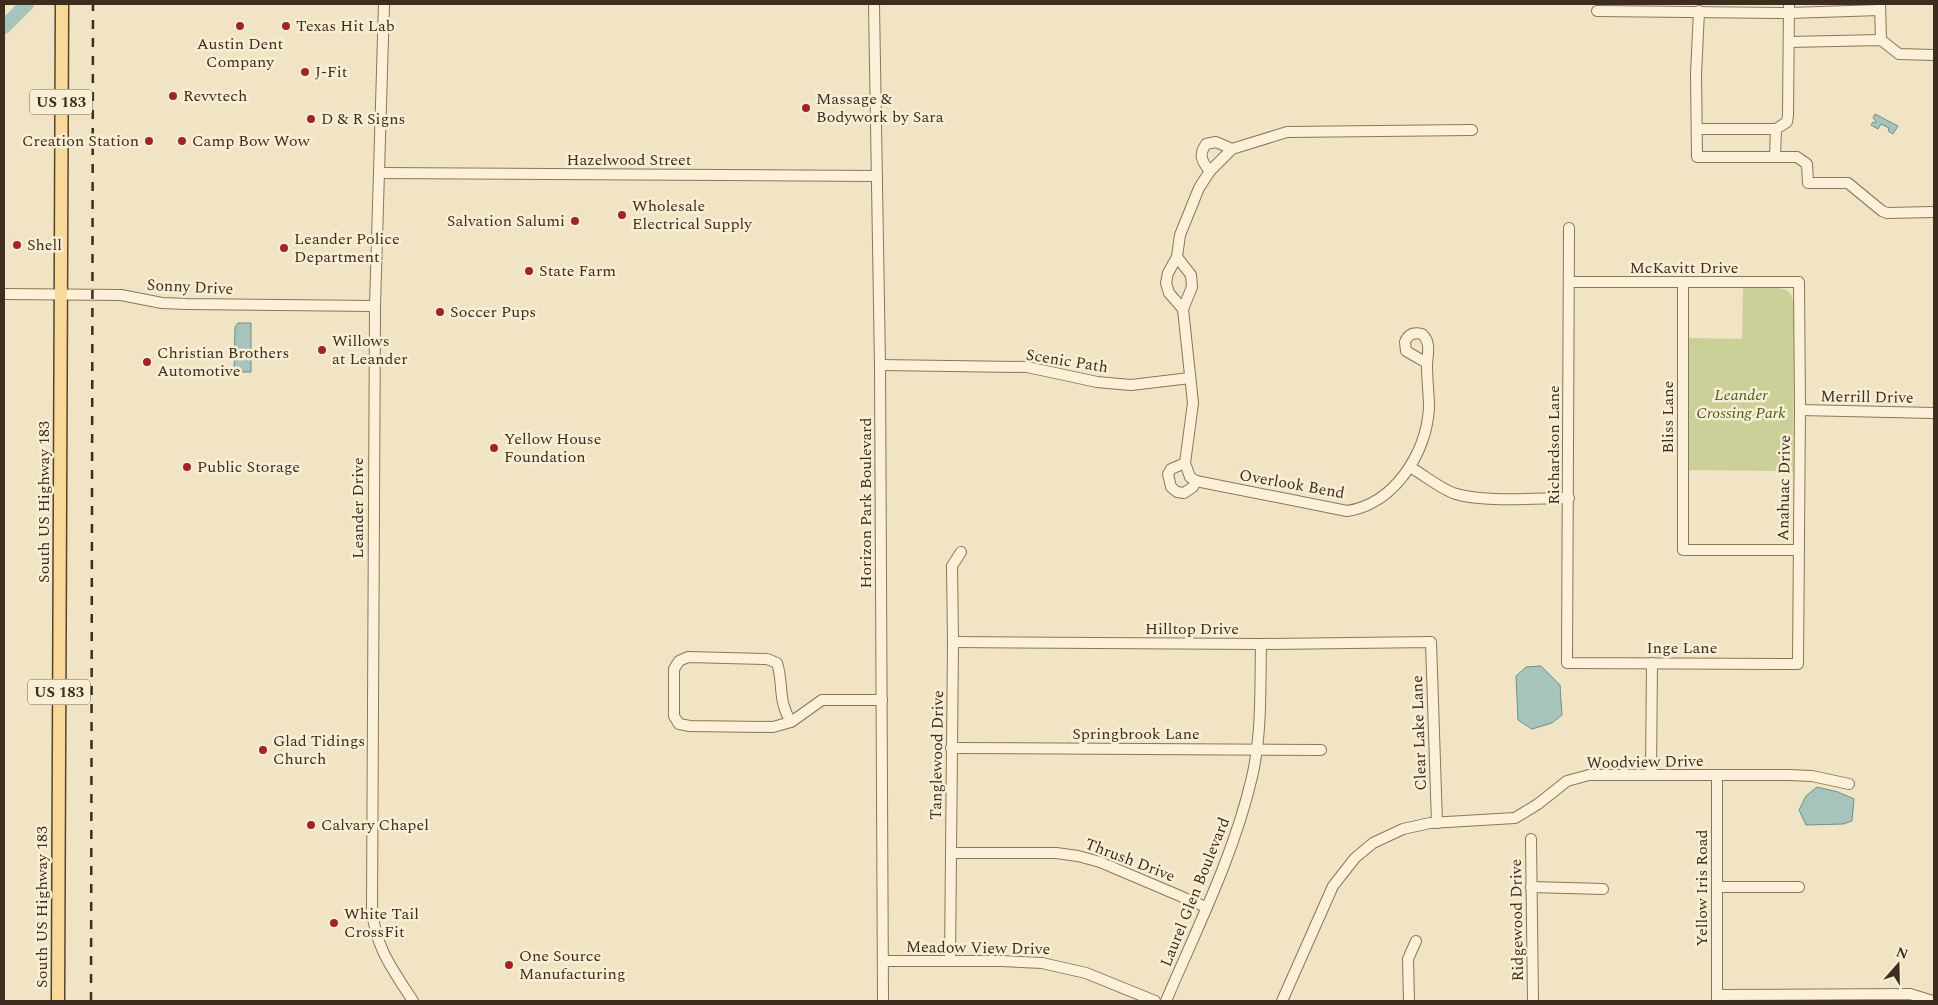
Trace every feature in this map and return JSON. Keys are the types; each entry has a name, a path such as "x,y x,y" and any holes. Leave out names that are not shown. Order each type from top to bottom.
{"main road":[{"name":"South US Highway 183","path":"58,1001 62,4"}],"street":[{"name":"Leander Drive","path":"384,4 375,306 372,909 374,929 380,948 413,1001"},
{"name":"Horizon Park Boulevard","path":"874,4 880,364 883,1001"},
{"path":"1597,11 1880,7 1881,40"},
{"path":"1697,130 1776,129 1787,122 1789,8"},
{"path":"1699,11 1696,74 1697,157 1797,157 1807,164 1808,183 1848,183 1887,213 1934,212"},
{"path":"1789,42 1881,40 1899,54 1934,55"},
{"path":"1775,157 1776,129"},
{"path":"1183,309 1169,292 1166,283 1168,274 1177,257 1180,235 1190,206 1210,171 1232,149 1287,132 1472,130"},
{"path":"1210,171 1203,163 1201,157 1201,151 1206,144 1216,142 1232,149"},
{"name":"Hazelwood Street","path":"380,172 878,176"},
{"name":"Richardson Lane","path":"1567,663 1569,228"},
{"path":"1177,257 1191,275 1192,287 1183,309 1194,403 1185,463 1190,477 1196,481 1193,487 1184,493 1177,492 1171,487 1168,474 1171,469 1185,463"},
{"name":"McKavitt Drive","path":"1570,282 1799,282"},
{"name":"Anahuac Drive","path":"1798,664 1799,282"},
{"name":"Bliss Lane","path":"1683,283 1683,550 1798,550"},
{"name":"Sonny Drive","path":"4,294 121,295 162,303 187,304 375,306"},
{"name":"Scenic Path","path":"880,364 1026,368 1097,382 1131,385 1190,378"},
{"name":"Overlook Bend","path":"1196,481 1347,511 1361,509 1374,502 1400,481 1410,467 1424,436 1429,409 1427,364"},
{"name":"Merrill Drive","path":"1800,410 1934,413"},
{"path":"1410,467 1453,493 1488,498 1568,498"},
{"name":"Tanglewood Drive","path":"950,961 952,566 961,552"},
{"name":"Hilltop Drive","path":"953,642 1261,644 1431,642"},
{"name":"Clear Lake Lane","path":"1431,642 1437,823"},
{"name":"Laurel Glen Boulevard","path":"1166,1001 1230,851 1241,819 1256,750 1261,644"},
{"path":"791,722 784,711 781,698 780,671 777,663 767,659 688,657 679,661 674,669 674,716 679,724 690,726 773,727 791,722 822,700 882,700"},
{"name":"Inge Lane","path":"1567,663 1798,664"},
{"path":"1651,775 1652,663"},
{"name":"Springbrook Lane","path":"951,748 1321,750"},
{"name":"Woodview Drive","path":"1282,1001 1328,896 1347,866 1364,850 1392,833 1414,826 1437,823 1515,818 1538,804 1567,781 1589,775 1812,776 1849,784"},
{"name":"Yellow Iris Road","path":"1717,776 1717,998"},
{"name":"Ridgewood Drive","path":"1531,839 1533,1001"},
{"name":"Thrush Drive","path":"951,853 1056,853 1078,856 1100,862 1206,907"},
{"path":"1531,886 1603,889"},
{"path":"1717,887 1798,887"},
{"path":"1408,1001 1408,959 1416,941"},
{"name":"Meadow View Drive","path":"882,961 1027,961 1057,965 1086,973 1155,1001"},
{"path":"1717,998 1910,994 1933,1001"}],"green space":[{"name":"Leander Crossing Park","path":"1743,288 1782,288 1789,293 1794,303 1793,471 1688,470 1689,338 1742,339"}],"water":[{"path":"1875,114 1898,126 1893,134 1888,131 1889,128 1881,124 1878,129 1871,125 1876,121 1873,118"},
{"path":"238,323 251,323 251,372 234,372 235,327"},
{"path":"1541,666 1560,685 1562,715 1552,723 1532,729 1518,720 1516,676 1526,667"},
{"path":"1817,787 1838,792 1854,799 1852,821 1843,824 1806,825 1799,810 1806,796"}],"waterway":[{"path":"4,27 27,4"}],"railway":[{"path":"91,1001 93,4"}],"place":[{"name":"Austin Dent Company","path":"240,26"},
{"name":"Texas Hit Lab","path":"286,26"},
{"name":"J-Fit","path":"305,72"},
{"name":"Revvtech","path":"173,96"},
{"name":"Massage & Bodywork by Sara","path":"806,108"},
{"name":"D & R Signs","path":"311,119"},
{"name":"Creation Station","path":"149,141"},
{"name":"Camp Bow Wow","path":"182,141"},
{"name":"Wholesale Electrical Supply","path":"622,215"},
{"name":"Salvation Salumi","path":"575,221"},
{"name":"Shell","path":"17,245"},
{"name":"Leander Police Department","path":"284,248"},
{"name":"State Farm","path":"529,271"},
{"name":"Soccer Pups","path":"440,312"},
{"name":"Willows at Leander","path":"322,350"},
{"name":"Christian Brothers Automotive","path":"147,362"},
{"name":"Yellow House Foundation","path":"494,448"},
{"name":"Public Storage","path":"187,467"},
{"name":"Glad Tidings Church","path":"263,750"},
{"name":"Calvary Chapel","path":"311,825"},
{"name":"White Tail CrossFit","path":"334,923"},
{"name":"One Source Manufacturing","path":"509,965"}]}
